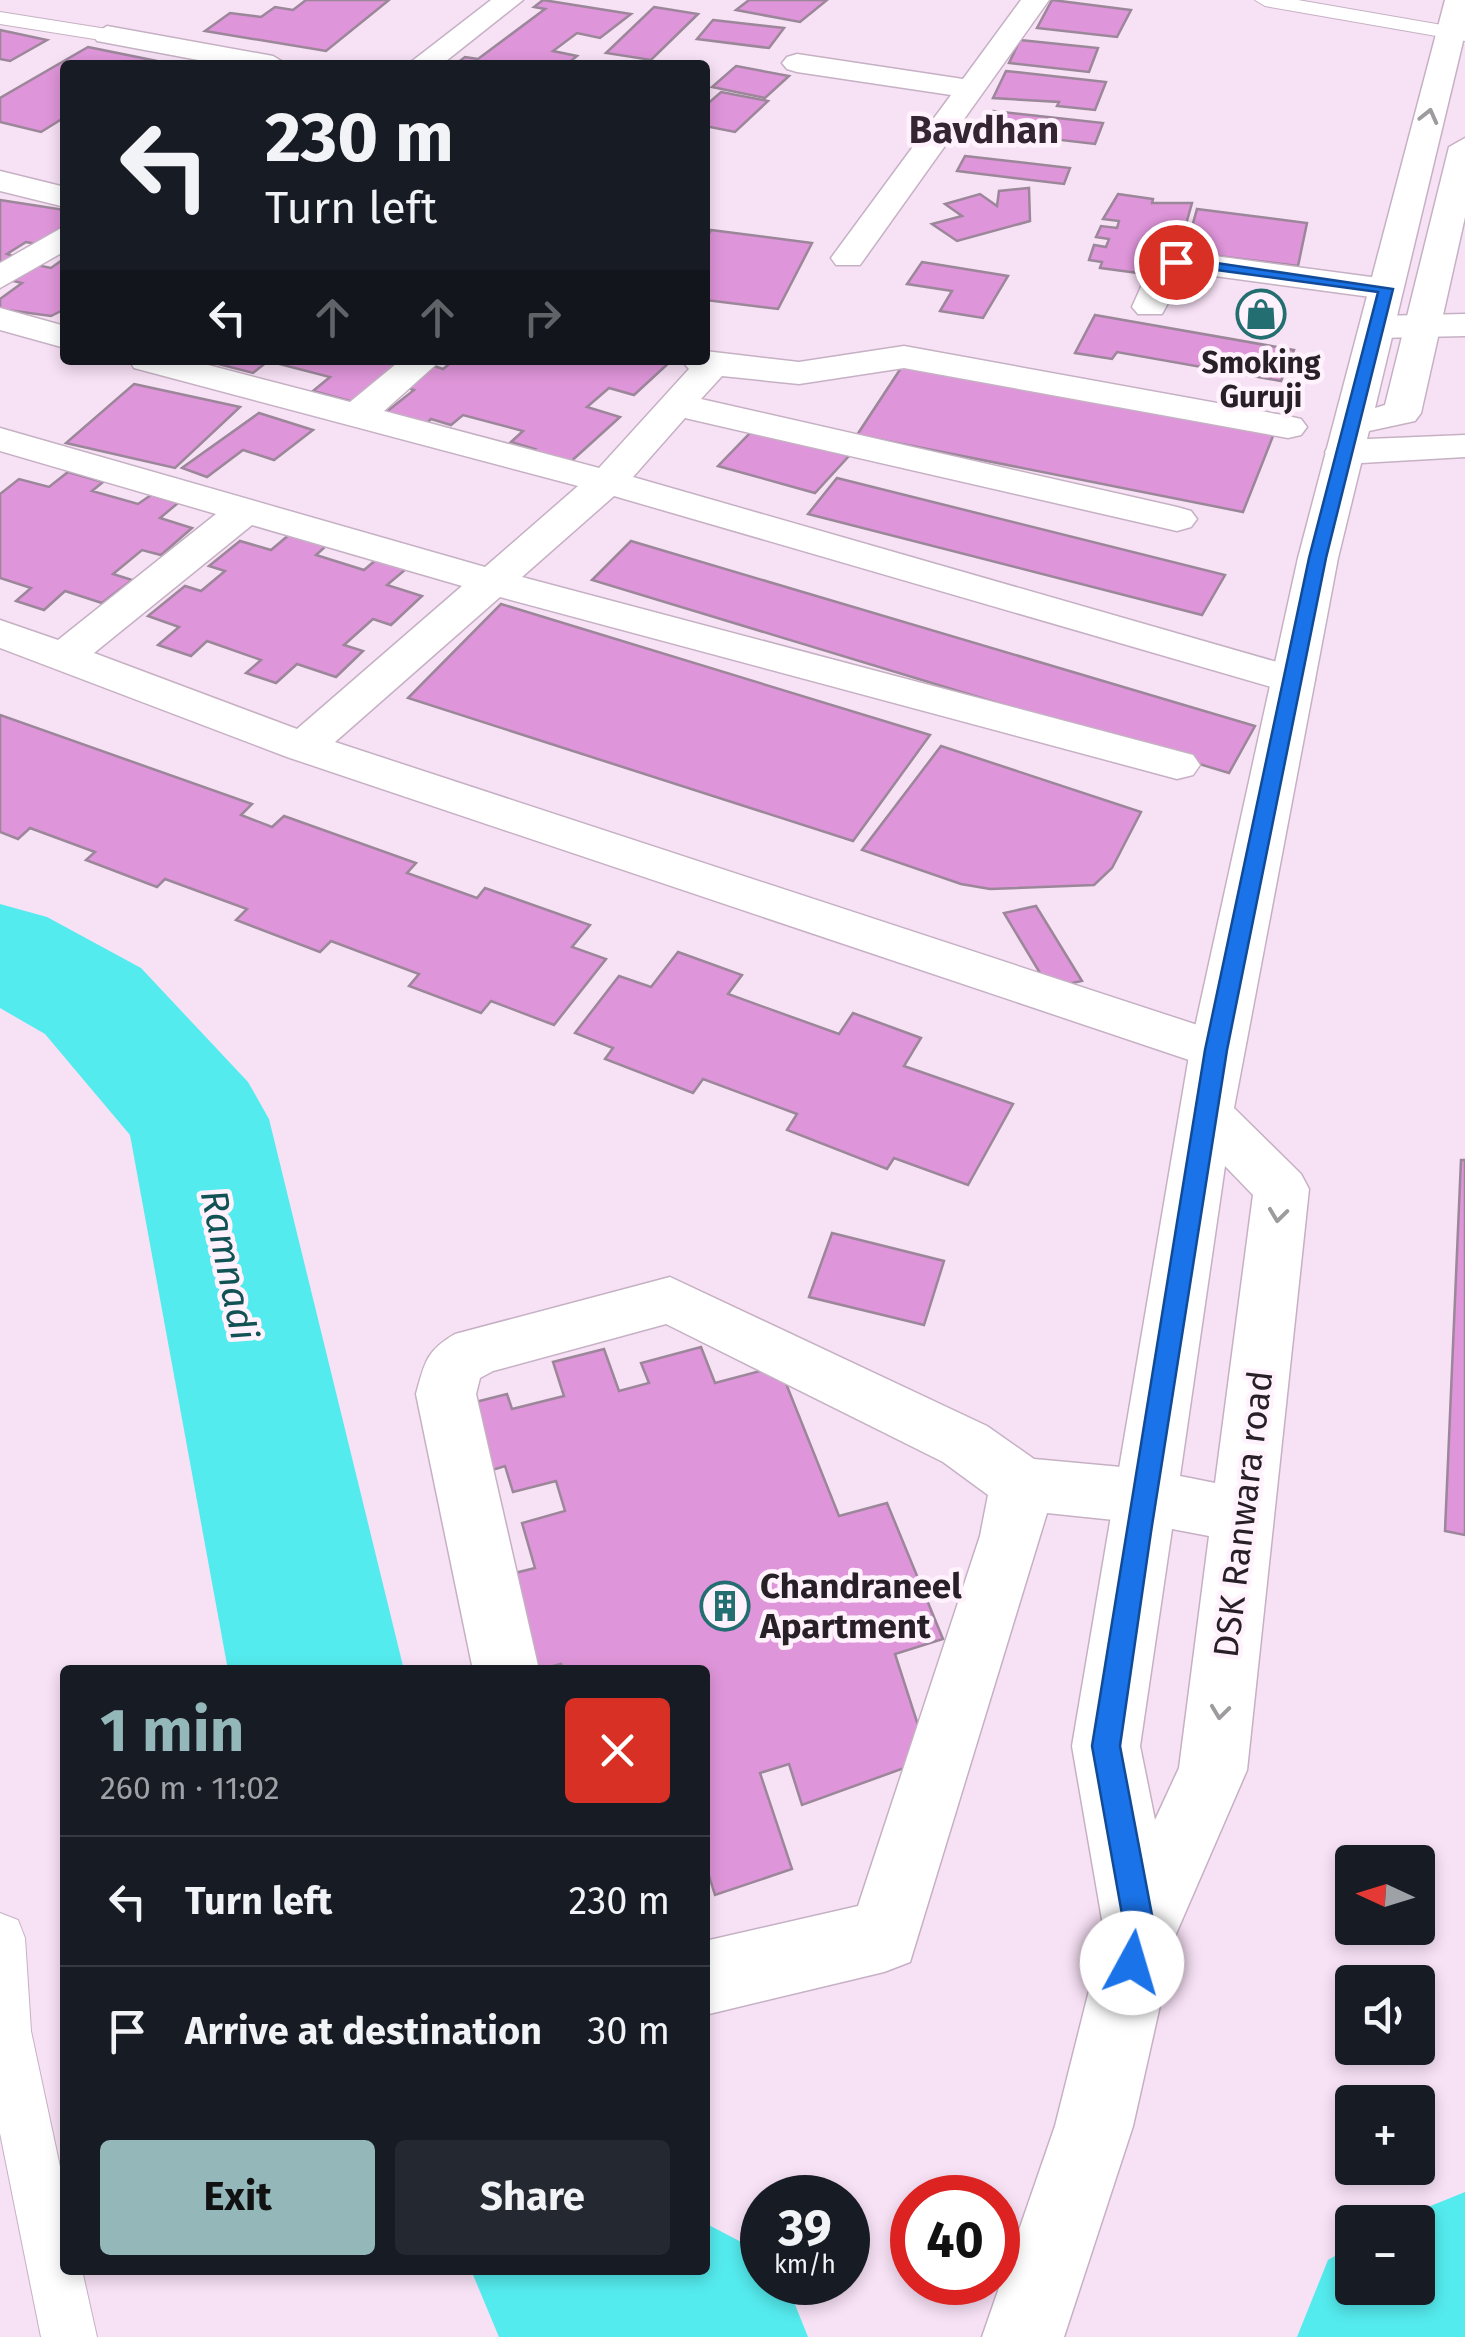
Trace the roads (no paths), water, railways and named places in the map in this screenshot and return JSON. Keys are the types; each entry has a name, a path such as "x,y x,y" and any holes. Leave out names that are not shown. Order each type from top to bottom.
{"street":[{"path":"429,60 509,0"},
{"path":"848,258 1035,0"},
{"name":"DSK Ranwara road","path":"1140,1931 1106,1746 1216,1050 1348,438 1457,34 1459,0"},
{"path":"107,35 245,60"},
{"path":"798,63 970,89"},
{"path":"1348,438 1402,414 1465,147"},
{"path":"0,181 60,197"},
{"path":"0,278 60,239"},
{"path":"1150,307 1167,270 1176,262 1389,278 1436,270"},
{"path":"0,319 60,336"},
{"path":"1376,327 1465,325"},
{"path":"710,362 799,373 904,358 1288,427"},
{"path":"166,365 607,482 1293,680"},
{"path":"354,417 417,365"},
{"path":"303,747 607,482 704,365"},
{"path":"673,404 1177,519"},
{"path":"1348,438 1465,446"},
{"path":"10,452 246,511 492,582 1177,765"},
{"path":"64,657 246,511"},
{"path":"0,633 303,747 1216,1050"},
{"name":"DSK Ranwara road","path":"1023,2337 1094,2126 1140,1931 1213,1770 1281,1190 1206,1113"},
{"path":"505,1665 446,1394 454,1364 476,1351 670,1300 965,1444 1021,1484 1143,1496 1243,1516"},
{"path":"710,1977 884,1936 1012,1536 1021,1484"}],"lane":[{"path":"1265,0 1457,34"},
{"path":"0,18 107,35"},
{"path":"0,1938 6,2031 70,2337"}],"waterway":[{"name":"Ramnadi","path":"0,949 93,1001 198,1119 315,1665"},
{"name":"Ramnadi","path":"586,2275 700,2337"},
{"name":"Ramnadi","path":"1405,2337 1465,2299"}],"place":[{"name":"Smoking Guruji","path":"1261,314"},
{"name":"Chandraneel Apartment","path":"725,1606"}],"district":[{"name":"Bavdhan","path":"984,130"}]}
